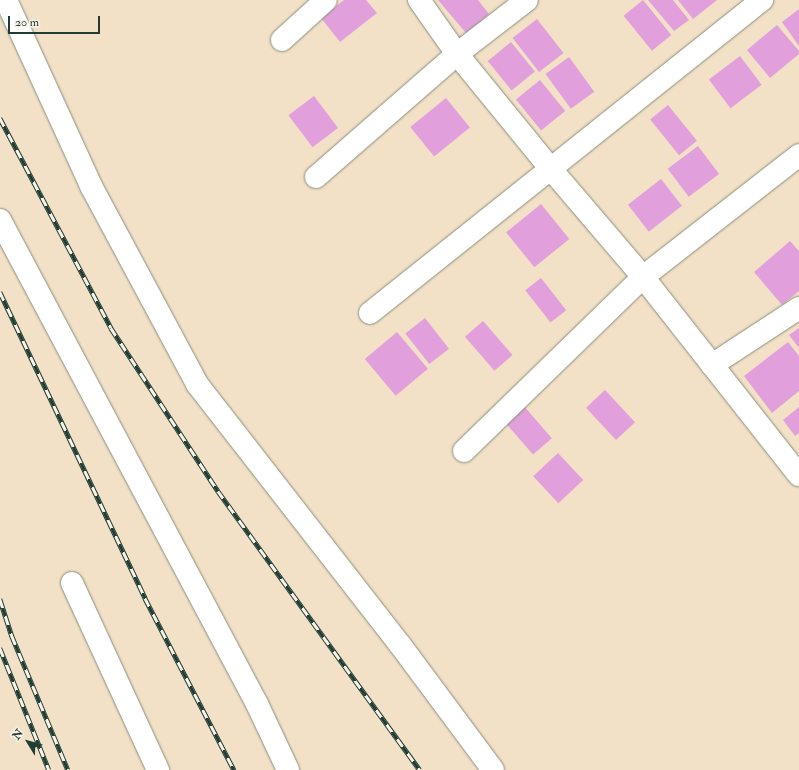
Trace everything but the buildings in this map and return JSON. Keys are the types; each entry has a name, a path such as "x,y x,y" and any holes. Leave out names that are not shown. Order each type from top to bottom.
{"street":[{"path":"6,0 91,186 196,384 396,639 493,770"},
{"path":"282,40 326,0"},
{"path":"419,0 457,54 550,168 643,277 799,475"},
{"path":"316,177 457,54 527,0"},
{"path":"370,313 762,0"},
{"path":"464,451 643,277 799,155"},
{"path":"0,220 257,704 288,770"},
{"path":"712,365 799,308"},
{"path":"72,583 158,770"}],"railway":[{"path":"0,118 111,328 218,491 420,770"},
{"path":"0,292 145,598 234,770"},
{"path":"0,599 12,636 68,770"},
{"path":"0,648 49,770"}]}
